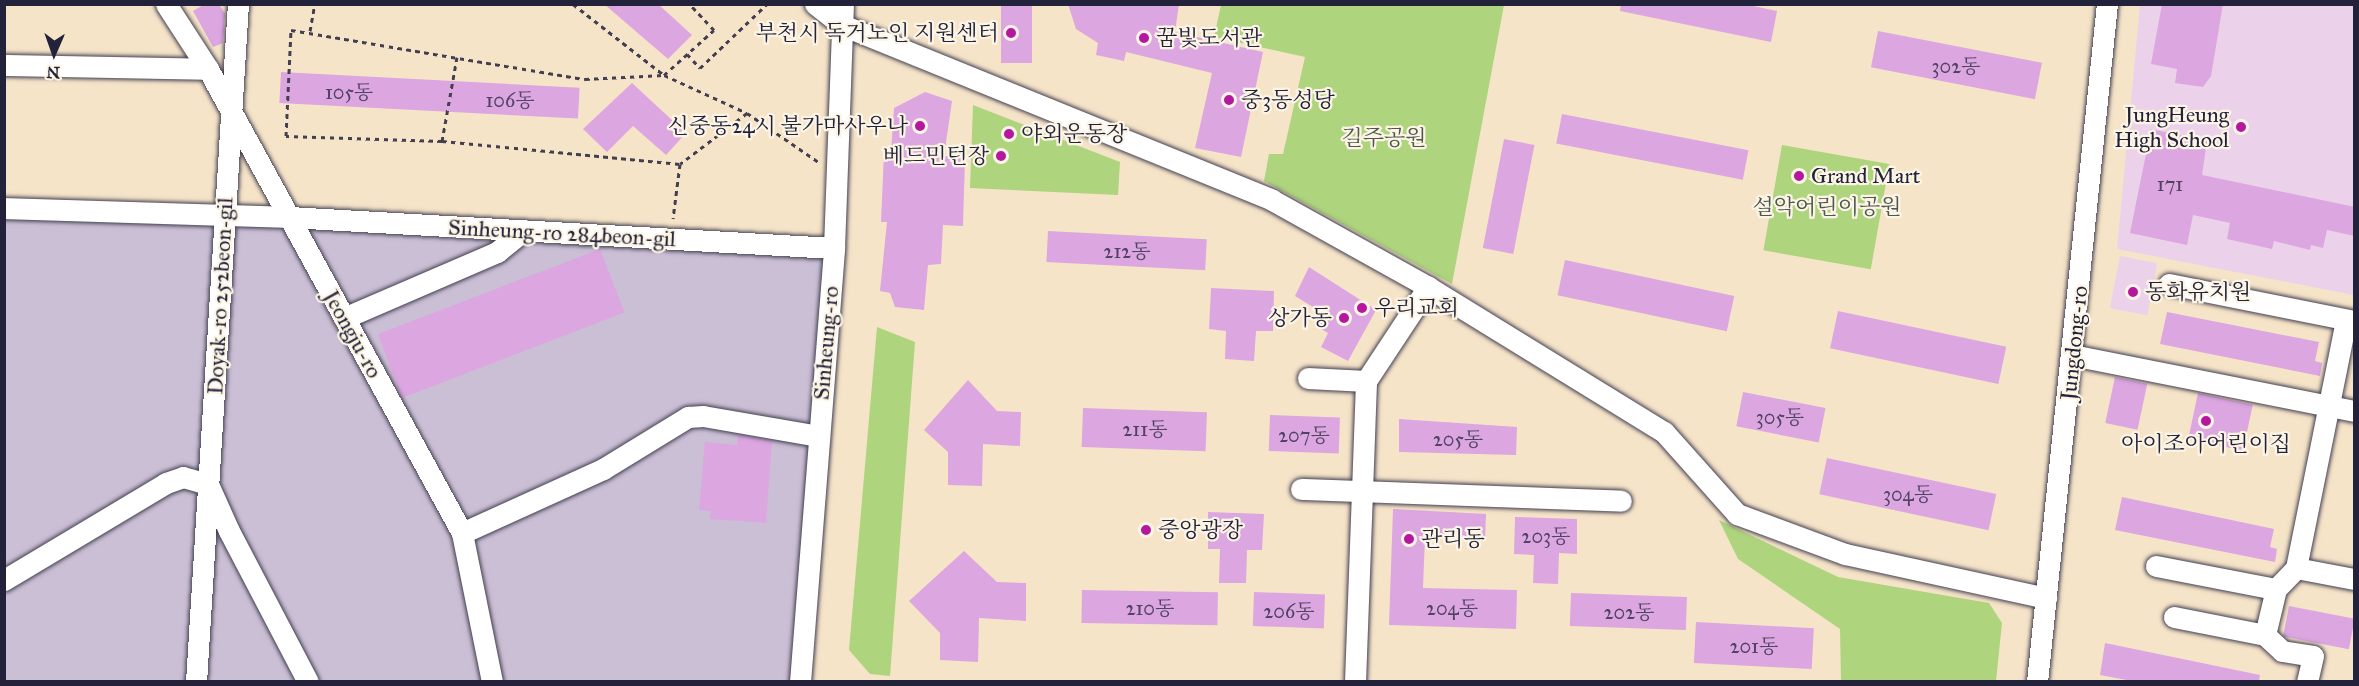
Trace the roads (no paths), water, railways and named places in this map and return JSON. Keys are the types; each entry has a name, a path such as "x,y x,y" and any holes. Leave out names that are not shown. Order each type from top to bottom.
{"street":[{"name":"Jeongju-ro","path":"166,4 208,69 462,533 492,681"},
{"name":"Doyak-ro 252beon-gil","path":"196,681 225,215 229,108 238,4"},
{"path":"815,4 1272,200 1428,287 1664,432 1737,514 1845,554 2046,598"},
{"name":"Jungdong-ro","path":"2037,681 2072,356 2106,4"},
{"name":"Sinheung-ro","path":"800,681 834,248 842,15"},
{"path":"4,65 208,69"},
{"name":"Sinheung-ro 284beon-gil","path":"4,208 290,217 834,248"},
{"path":"344,318 497,252 524,230"},
{"path":"2169,284 2350,320 2327,406 2296,568 2276,589 2265,635"},
{"path":"1355,681 1365,381 1428,287"},
{"path":"2072,356 2355,411"},
{"path":"1308,378 1365,381"},
{"path":"462,533 603,469 688,417 703,416 819,436"},
{"path":"4,580 166,483 183,477 208,484 229,531 308,681"},
{"path":"1301,489 1621,501"},
{"path":"2156,566 2276,589"},
{"path":"2296,568 2355,579"},
{"path":"2174,617 2265,635 2282,651 2313,656 2311,681"}],"place":[{"name":"부천시 독거노인 지원센터","path":"1011,33"},
{"name":"꿈빛도서관","path":"1144,38"},
{"name":"중3동성당","path":"1229,100"},
{"name":"신중동24시 불가마사우나","path":"920,126"},
{"name":"JungHeung High School","path":"2241,127"},
{"name":"야외운동장","path":"1009,134"},
{"name":"베드민턴장","path":"1001,156"},
{"name":"Grand Mart","path":"1799,176"},
{"name":"동화유치원","path":"2133,292"},
{"name":"우리교회","path":"1362,308"},
{"name":"상가동","path":"1344,318"},
{"name":"아이조아어린이집","path":"2206,421"},
{"name":"중앙광장","path":"1146,530"},
{"name":"관리동","path":"1409,539"}],"park label":[{"name":"길주공원","path":"1384,138"},
{"name":"설악어린이공원","path":"1827,207"}]}
